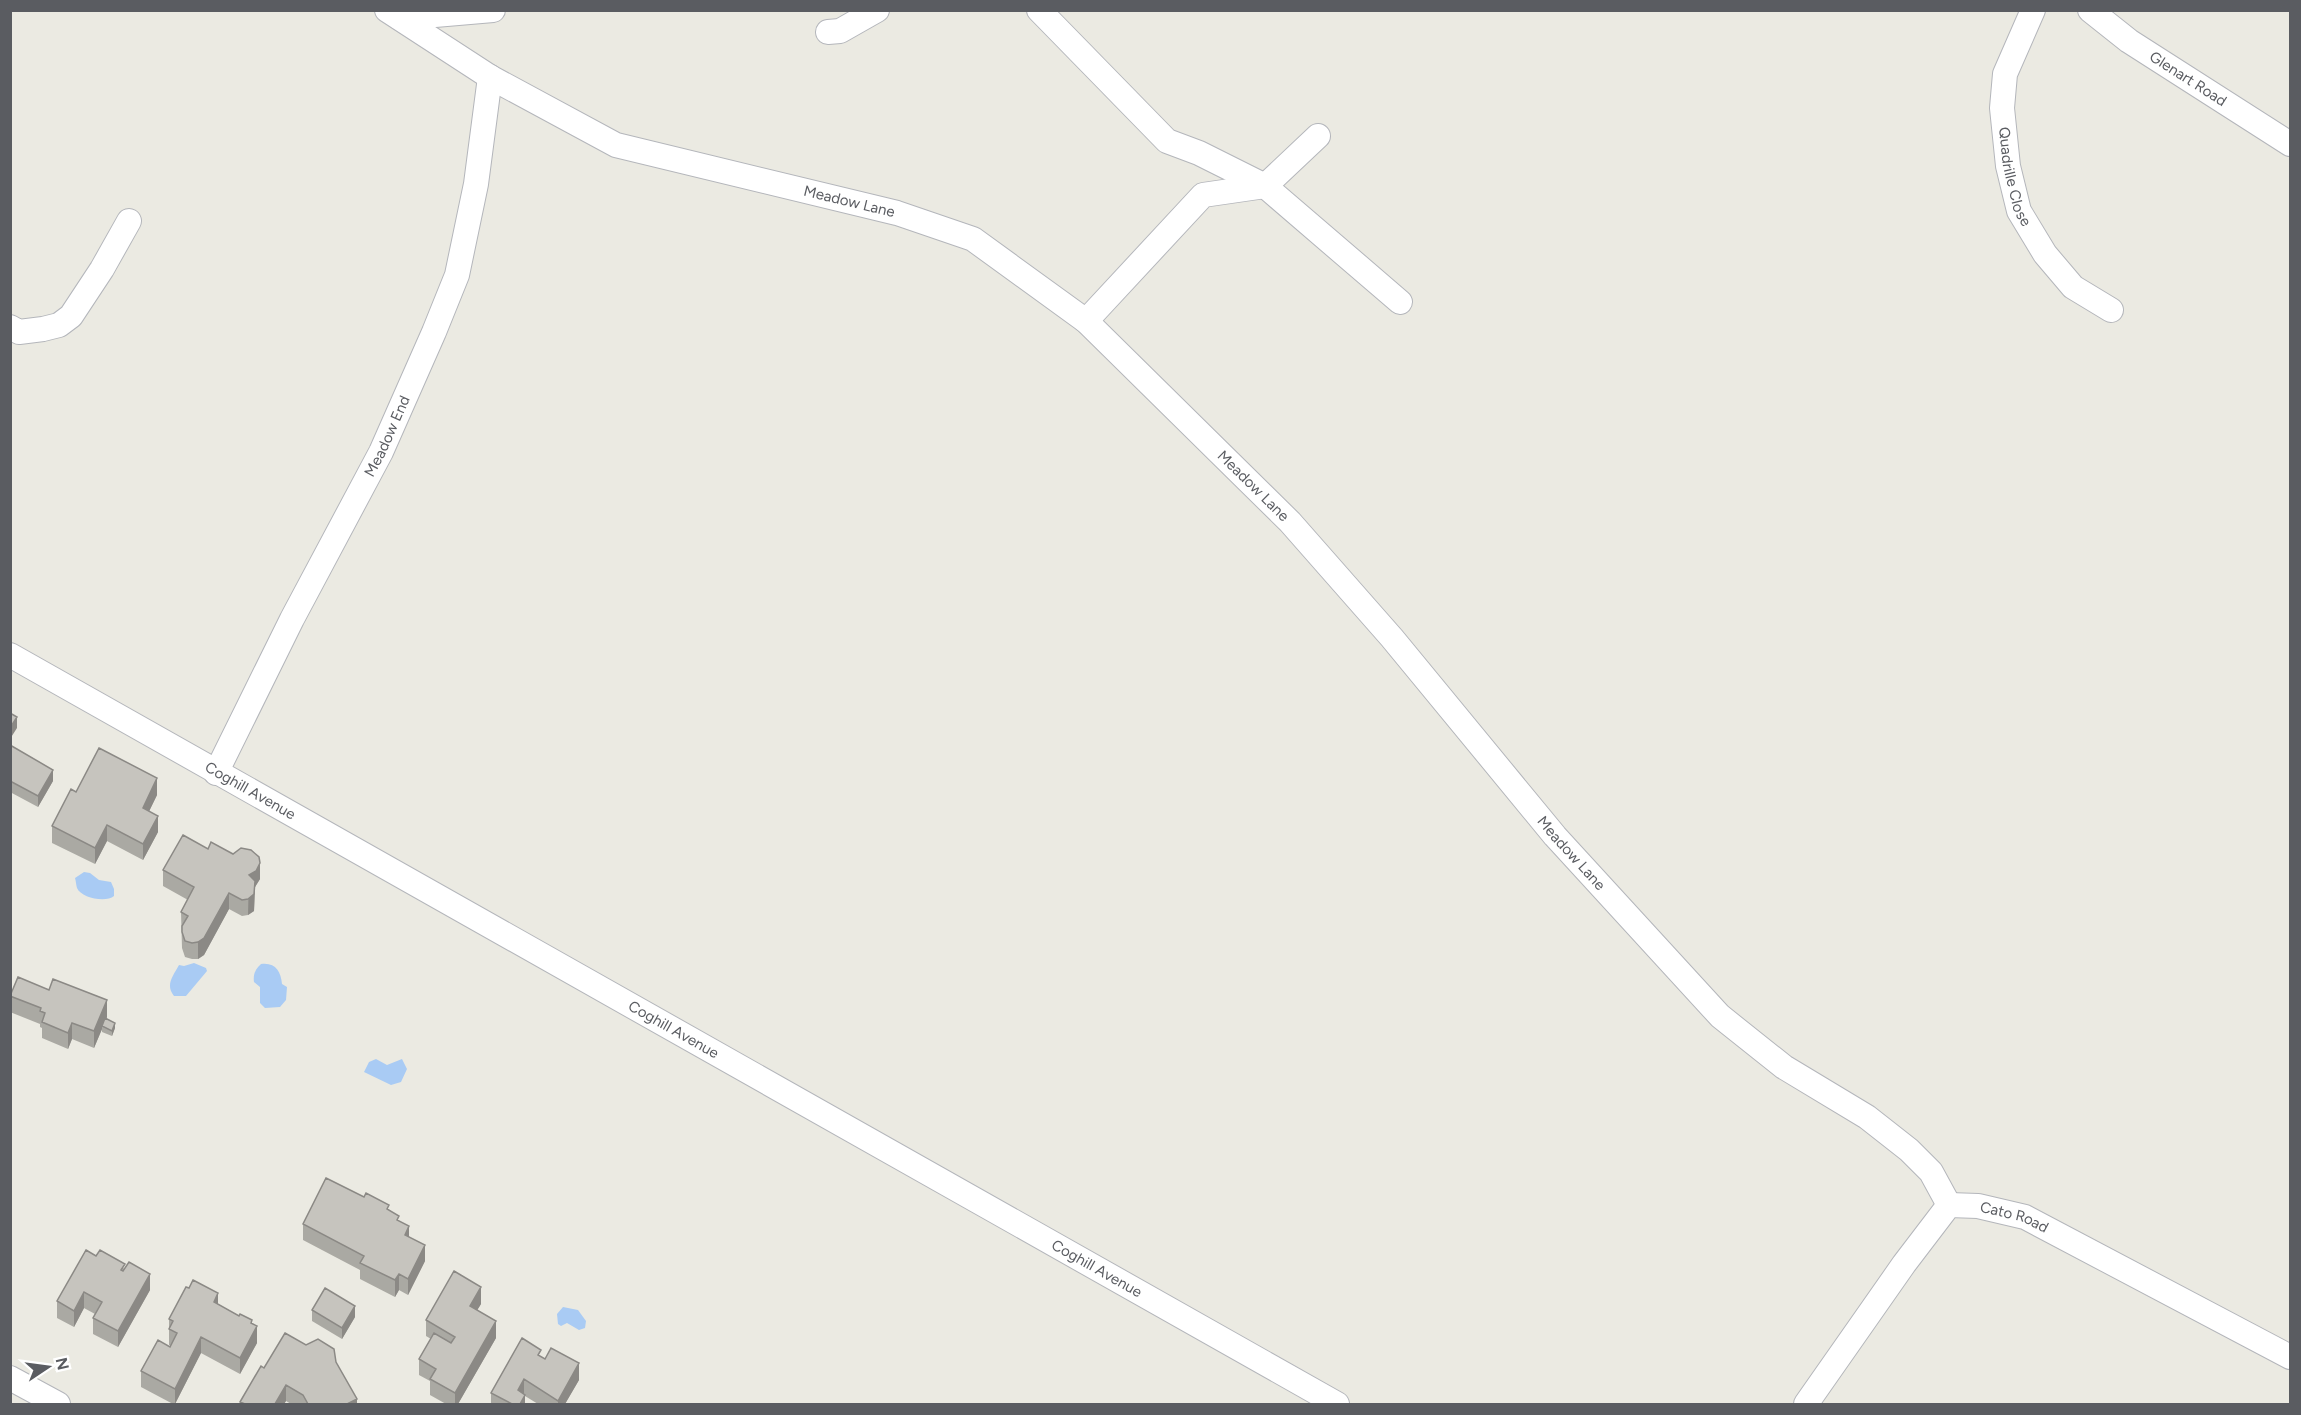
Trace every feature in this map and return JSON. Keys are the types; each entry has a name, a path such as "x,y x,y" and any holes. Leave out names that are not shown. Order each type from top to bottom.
{"street":[{"path":"394,14 493,10"},
{"path":"828,32 840,31 877,10"},
{"path":"1039,10 1138,114 1167,141 1265,186 1400,302"},
{"name":"Quadrille Close","path":"2033,10 2005,74 2002,108 2008,166 2019,211 2045,254 2073,287 2111,309"},
{"name":"Glenart Road","path":"2090,10 2129,41 2290,144"},
{"name":"Meadow Lane","path":"394,14 490,76 616,145 670,160 897,213 973,239 1086,321 1290,522 1392,638 1555,836 1720,1016 1784,1067 1867,1118 1909,1150 1931,1172 1949,1205"},
{"name":"Meadow End","path":"216,773 292,619 381,452 457,275 476,184 490,76"},
{"path":"1086,321 1203,195 1265,186 1318,136"},
{"path":"10,327 19,332 43,329 59,325 71,316 102,269 129,221"},
{"name":"Coghill Avenue","path":"10,655 1337,1404"},
{"path":"1806,1404 1904,1264 1949,1205"},
{"name":"Cato Road","path":"1949,1205 1978,1206 2025,1217 2290,1357"},
{"path":"10,1378 58,1404"}],"water":[{"path":"84,872 90,873 99,880 111,882 114,896 100,899 88,897 79,892 75,878"},
{"path":"194,963 206,968 207,971 186,996 174,996 170,984 179,965"},
{"path":"261,964 274,966 280,975 282,984 287,987 286,1000 280,1007 265,1008 260,1003 260,987 254,982 254,977"},
{"path":"376,1059 387,1065 402,1059 407,1069 401,1082 391,1085 364,1072 369,1062"},
{"path":"563,1307 578,1310 586,1321 585,1328 579,1330 567,1323 561,1326 558,1324 557,1314"}],"building":[{"path":"10,713 17,717 10,728"},
{"path":"10,745 53,770 38,796 10,781"},
{"path":"99,748 157,778 143,808 158,816 143,844 107,825 95,848 52,826 71,789 76,792"},
{"path":"183,835 208,849 211,842 233,854 241,848 251,850 259,857 260,863 256,871 249,875 255,881 254,894 242,900 229,893 204,938 192,943 185,941 182,926 188,916 181,912 194,887 163,870"},
{"path":"18,977 49,990 53,979 107,1000 94,1031 72,1023 68,1033 42,1022 45,1013 40,1011 41,1008 10,996"},
{"path":"105,1018 115,1023 112,1031 102,1026"},
{"path":"326,1178 364,1197 366,1193 389,1205 387,1209 399,1216 397,1220 409,1226 405,1235 425,1245 408,1279 399,1274 395,1280 360,1263 364,1256 303,1224"},
{"path":"86,1250 96,1256 100,1250 125,1264 121,1270 123,1271 129,1262 150,1274 118,1331 93,1318 102,1302 84,1292 74,1311 57,1301"},
{"path":"454,1271 481,1287 470,1306 496,1321 455,1393 430,1379 436,1369 419,1359 434,1333 451,1343 455,1337 426,1320"},
{"path":"193,1280 218,1293 214,1302 239,1316 240,1314 252,1320 251,1323 257,1326 240,1358 201,1337 175,1389 141,1371 158,1340 170,1347 177,1333 169,1329 173,1321 169,1319 186,1287 189,1288"},
{"path":"325,1288 355,1306 342,1328 312,1310"},
{"path":"285,1333 306,1345 318,1339 334,1349 336,1362 357,1399 347,1404 308,1404 303,1395 286,1385 275,1404 240,1402 261,1366 264,1368"},
{"path":"522,1338 541,1350 538,1355 545,1359 551,1348 579,1363 558,1401 524,1379 518,1390 525,1395 520,1404 512,1404 491,1393"}]}
